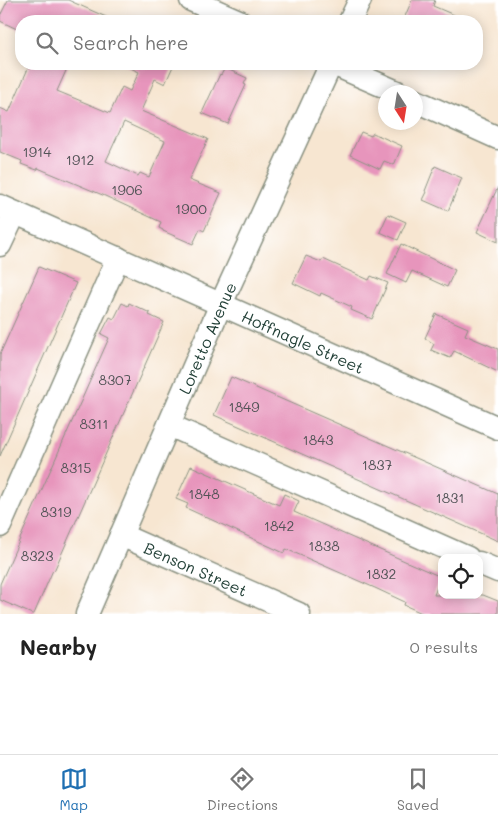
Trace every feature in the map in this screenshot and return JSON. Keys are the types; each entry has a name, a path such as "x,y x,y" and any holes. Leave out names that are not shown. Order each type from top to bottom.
{"street":[{"path":"191,0 225,15"},
{"path":"353,15 360,0"},
{"name":"Loretto Avenue","path":"87,614 222,304 329,70"},
{"path":"346,70 381,85"},
{"path":"423,104 498,138"},
{"path":"0,245 7,210"},
{"name":"Hoffnagle Street","path":"7,210 498,428"},
{"path":"0,526 118,258"},
{"path":"169,425 459,554"},
{"name":"Benson Street","path":"121,535 298,614"},
{"path":"483,564 498,571"}],"building":[{"path":"8,0 68,0 102,15 15,15 15,28 0,21 0,16"},
{"path":"412,0 435,0 433,6 454,15 406,15"},
{"path":"27,70 66,70 57,91 110,113 122,87 130,91 139,72 135,70 171,70 165,84 155,79 141,111 208,139 189,180 221,193 204,231 200,229 193,244 163,231 159,228 161,222 38,168 37,170 21,164 22,161 0,152 0,108 9,112","holes":["124,122 165,141 149,177 140,173 138,176 106,161"]},
{"path":"224,70 229,70 247,78 244,84 246,85 228,124 202,113"},
{"path":"361,132 371,136 373,133 402,146 394,165 384,161 380,169 350,155"},
{"path":"435,166 462,178 448,211 423,200"},
{"path":"498,187 498,242 477,232"},
{"path":"388,214 406,222 398,240 380,232"},
{"path":"401,244 455,270 447,287 412,271 406,283 387,274"},
{"path":"306,256 321,262 323,259 369,280 371,276 388,283 372,319 351,310 352,307 321,293 320,296 293,283"},
{"path":"39,267 76,283 0,456 0,354"},
{"path":"122,303 128,306 129,303 164,322 54,571 34,614 32,614 0,600 0,584 109,338 101,334 110,317 114,319"},
{"path":"436,314 468,328 465,335 498,349 498,372 454,351 450,358 431,350 434,344 425,338"},
{"path":"231,377 498,494 498,541 214,415"},
{"path":"191,466 279,505 284,494 299,501 294,512 438,576 438,585 434,595 438,595 438,599 483,599 483,595 498,601 498,614 424,614 404,605 405,602 375,588 286,549 284,553 186,508 188,504 176,499"}]}
